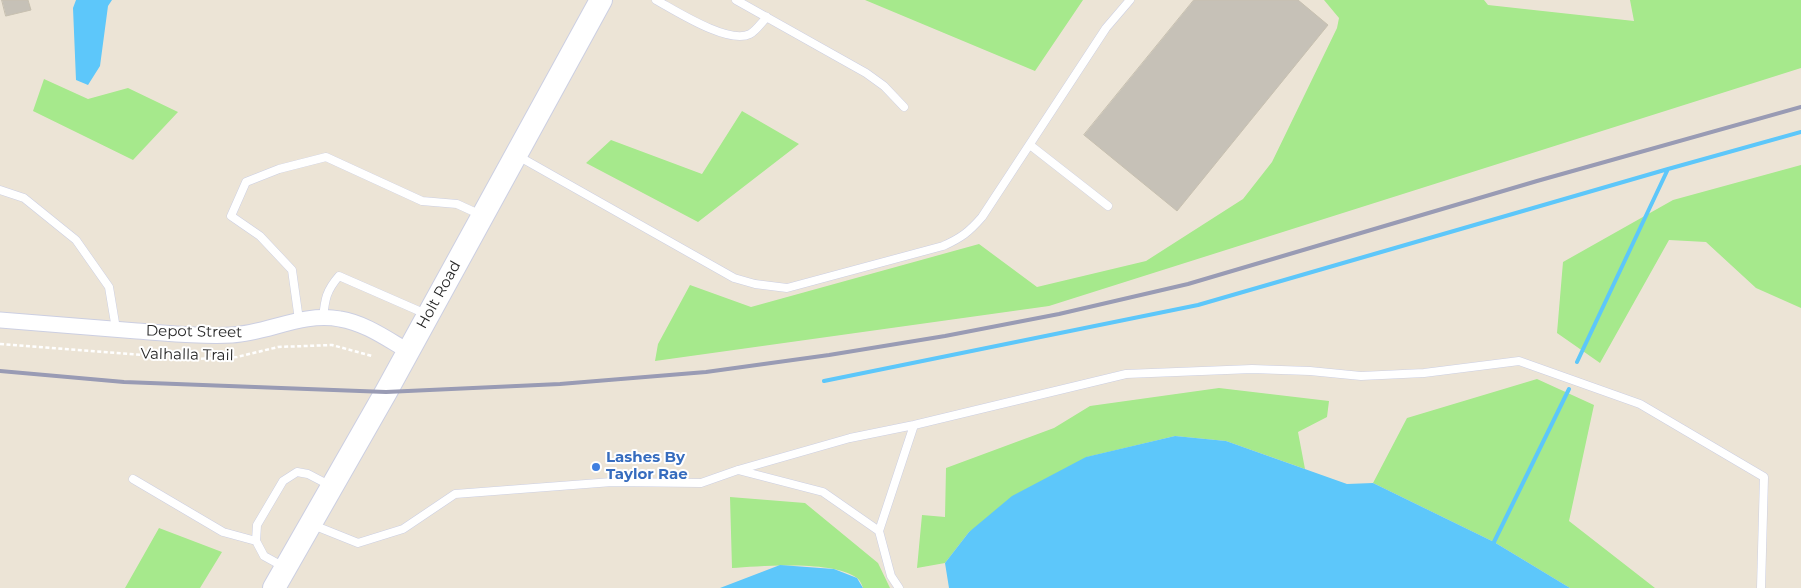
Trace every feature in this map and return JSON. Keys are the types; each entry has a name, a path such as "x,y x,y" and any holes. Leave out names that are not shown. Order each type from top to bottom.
{"main road":[{"name":"Holt Road","path":"274,588 312,524 601,0"}],"street":[{"name":"Depot Street","path":"0,320 201,335 231,335 250,333 299,320 339,318 358,324 408,351"}],"lane":[{"path":"656,0 720,34 735,36 750,34 767,17"},
{"path":"736,0 866,73 884,86 904,107"},
{"path":"516,155 734,278 755,284 787,288 943,246 971,230 982,217 1106,28 1130,0"},
{"path":"1030,145 1108,206"},
{"path":"299,320 292,270 260,236 231,216 246,182 280,169 326,157 422,202 457,204 482,216"},
{"path":"0,190 24,198 76,240 110,287 116,329"},
{"path":"323,318 325,296 339,276 428,315"},
{"path":"312,524 358,543 403,530 456,494 612,482 701,483 738,470 850,438 914,425 1126,374 1252,369 1310,371 1361,376 1424,372 1518,361 1640,404 1764,477 1761,588"},
{"path":"899,588 891,576 879,532 914,425"},
{"path":"738,470 823,492 879,532"},
{"path":"286,568 264,556 256,541 257,525 283,481 296,472 308,474 332,487"},
{"path":"133,479 223,532 256,541"}],"path":[{"name":"Valhalla Trail","path":"0,344 196,359 236,357 278,347 332,344 372,356"}],"green space":[{"path":"865,0 1083,0 1035,71"},
{"path":"1324,0 1484,0 1488,5 1634,21 1630,0 1801,0 1801,68 1049,306 655,361 658,344 690,285 751,307 979,244 1037,287 1146,261 1243,199 1272,162 1337,28 1339,18"},
{"path":"44,79 88,99 128,88 178,112 133,160 33,111"},
{"path":"742,111 799,144 698,222 586,163 611,140 702,174"},
{"path":"1801,165 1801,308 1756,288 1706,242 1669,240 1600,363 1557,333 1563,262 1673,200"},
{"path":"1537,379 1594,405 1569,521 1655,588 1570,588 1494,542 1373,483 1407,418"},
{"path":"1219,388 1329,401 1327,417 1298,432 1305,469 1226,441 1175,436 1087,457 969,532 945,563 917,568 922,515 945,517 946,468 1054,428 1090,406"},
{"path":"730,497 805,503 878,563 890,588 863,588 858,579 846,572 815,566 732,568"},
{"path":"159,528 222,552 200,588 125,588"}],"water":[{"path":"76,0 112,0 108,6 100,66 88,85 76,80 73,8"},
{"path":"1175,436 1226,441 1347,484 1373,483 1494,542 1570,588 949,588 945,563 969,532 1012,496 1086,457"},
{"path":"780,565 834,569 857,578 863,588 720,588"}],"building":[{"path":"2,0 28,0 31,10 6,16"},
{"path":"1194,0 1298,0 1328,25 1177,211 1084,135"}],"waterway":[{"path":"1577,362 1668,169 1801,132"},
{"path":"824,381 1198,305 1668,169"},
{"path":"1494,546 1494,542 1569,389"}],"railway":[{"path":"0,371 124,382 386,392 560,384 706,372 829,355 945,336 1059,314 1188,284 1537,181 1801,107"}],"place":[{"name":"Lashes By Taylor Rae","path":"596,467"}]}
